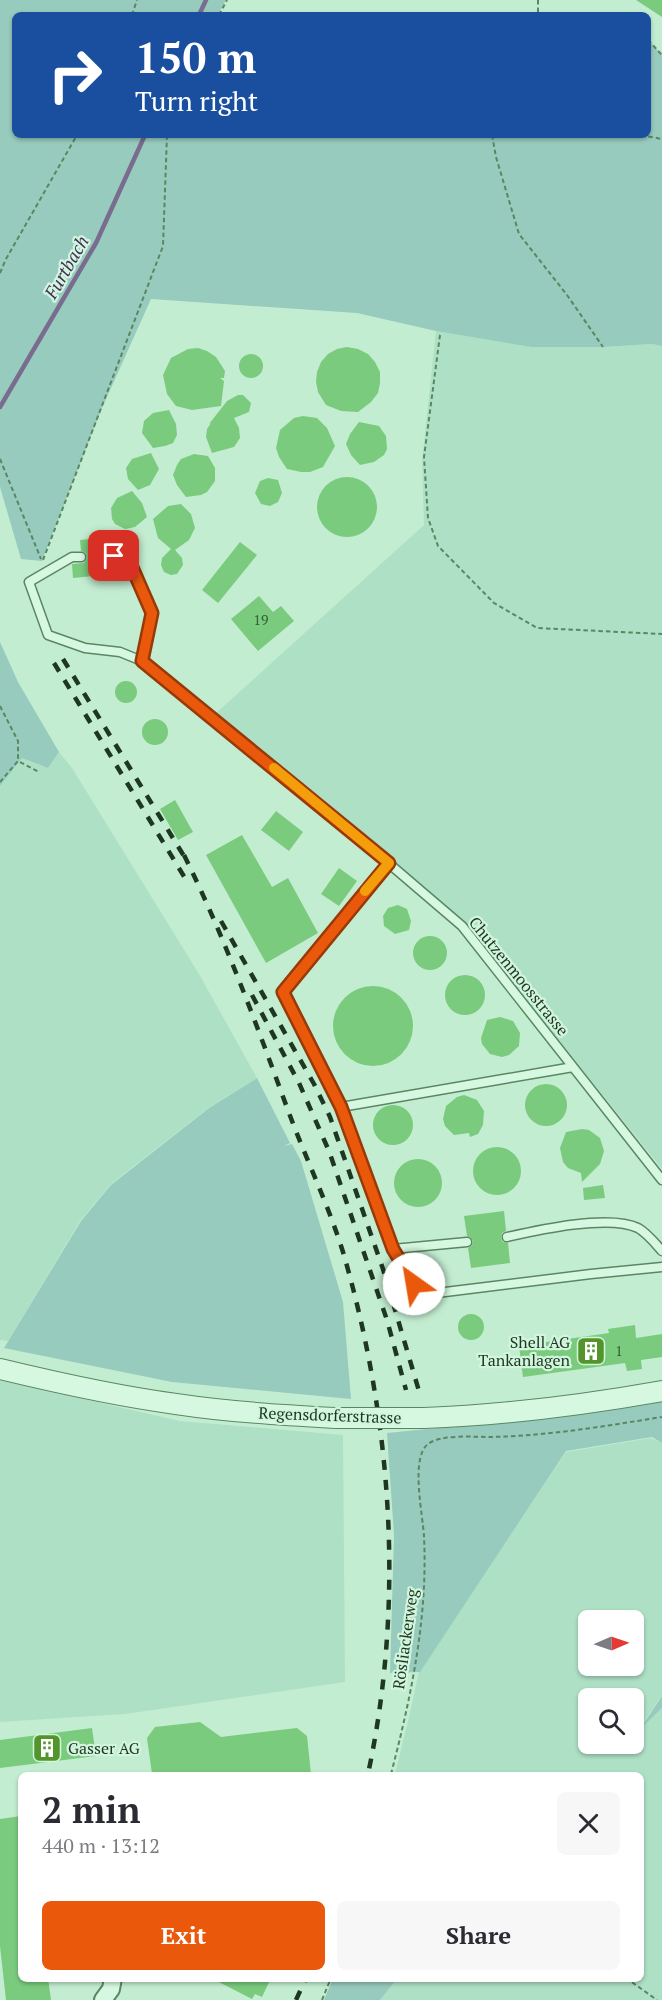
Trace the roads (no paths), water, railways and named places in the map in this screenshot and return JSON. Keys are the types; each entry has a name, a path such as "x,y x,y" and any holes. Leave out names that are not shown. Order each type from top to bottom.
{"street":[{"name":"Regensdorferstrasse","path":"0,1369 90,1390 176,1405 264,1414 336,1418 424,1418 512,1413 662,1391"},
{"path":"103,2000 111,1989 112,1982"}],"lane":[{"path":"102,555 114,556 131,565 152,613 142,661"},
{"name":"Chutzenmoosstrasse","path":"81,557 72,557 29,582 48,635 85,648 120,652 142,661 389,863 462,926 662,1180"},
{"path":"389,863 283,992 341,1107 393,1249 414,1284 437,1293 591,1274 662,1268"},
{"path":"341,1107 573,1067"},
{"path":"507,1238 551,1226 622,1223 639,1229 662,1251"},
{"path":"393,1249 467,1242"}],"waterway":[{"name":"Furtbach","path":"200,12 206,0"},
{"name":"Furtbach","path":"0,407 96,243 144,138"}],"railway":[{"path":"63,659 187,861"},
{"path":"54,663 188,883"},
{"path":"184,855 240,982 337,1234 360,1316 373,1380 388,1512 389,1578 387,1644 380,1709 368,1772"},
{"path":"221,921 314,1084 330,1117 383,1269 419,1391"},
{"path":"252,995 299,1083 329,1151 387,1320 406,1390"},
{"path":"296,2000 304,1982"}],"place":[{"name":"Shell AG Tankanlagen","path":"591,1351"},
{"name":"Gasser AG","path":"47,1748"}]}
